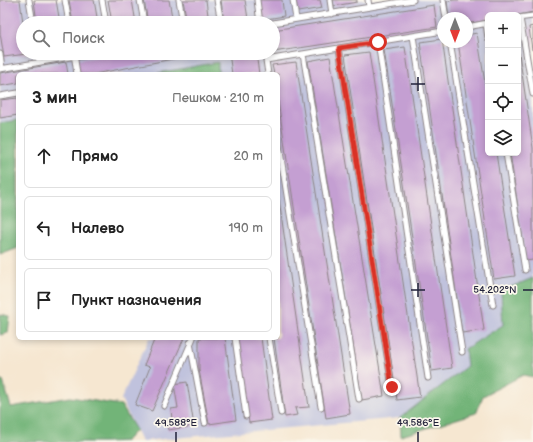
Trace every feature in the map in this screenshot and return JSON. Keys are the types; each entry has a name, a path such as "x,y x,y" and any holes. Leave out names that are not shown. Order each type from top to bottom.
{"lane":[{"path":"29,0 32,16"},
{"path":"65,0 68,16"},
{"path":"102,0 105,16"},
{"path":"140,0 143,16"},
{"path":"179,0 182,16"},
{"path":"217,0 220,16"},
{"path":"257,0 259,16"},
{"path":"293,0 296,19"},
{"path":"330,0 332,14"},
{"path":"368,0 369,7"},
{"path":"280,22 414,0"},
{"path":"443,0 445,12"},
{"path":"521,18 533,16"},
{"path":"473,26 485,24"},
{"path":"521,29 533,94"},
{"path":"280,58 437,32"},
{"path":"413,36 462,352"},
{"path":"378,42 428,378"},
{"path":"339,48 392,387"},
{"path":"451,48 493,305"},
{"path":"0,54 1,68 49,60"},
{"path":"303,54 359,399"},
{"path":"75,60 77,72"},
{"path":"266,60 268,72"},
{"path":"0,96 16,93"},
{"path":"280,151 321,407"},
{"path":"506,156 525,270"},
{"path":"235,340 246,416"},
{"path":"269,340 281,413"},
{"path":"164,406 192,341"},
{"path":"192,341 205,423"}],"shaded area":[{"path":"0,0 533,0 533,278 501,291 503,325 466,349 467,366 400,418 141,441 121,399 148,340 280,340 280,72 218,72 217,62 164,72 16,72 16,120 0,123"}],"green space":[{"path":"218,62 218,72 164,72"},
{"path":"16,120 16,249 0,255 0,123"},
{"path":"533,278 533,377 523,375 483,396 476,413 401,436 400,418 467,366 465,349 503,325 501,291"},
{"path":"0,314 10,316 8,333 0,335"},
{"path":"0,380 3,381 11,407 70,397 121,405 136,430 126,441 0,442"}],"building":[{"path":"0,0 20,0 22,16 16,16 16,55 4,57 0,33"},
{"path":"34,0 56,0 59,16 36,16"},
{"path":"69,0 94,0 97,16 72,16"},
{"path":"108,0 132,0 135,16 111,16"},
{"path":"144,0 169,0 172,16 147,16"},
{"path":"183,0 206,0 208,16 186,16"},
{"path":"221,0 245,0 248,16 223,16"},
{"path":"259,0 282,0 284,16 261,16"},
{"path":"296,0 320,0 322,8 298,12"},
{"path":"333,0 357,0 357,2 334,6"},
{"path":"533,0 533,12 521,14 521,12 485,12 485,21 473,23 473,12 448,12 447,1"},
{"path":"434,5 437,27 280,51 280,29"},
{"path":"533,26 533,50 532,50 529,27"},
{"path":"477,33 485,83 485,156 496,156 515,276 494,279 459,48 473,48 473,34"},
{"path":"437,40 437,48 443,48 484,330 462,333 420,42"},
{"path":"405,47 452,368 432,371 384,50"},
{"path":"369,52 420,397 397,400 345,55"},
{"path":"330,57 384,396 362,400 308,61"},
{"path":"76,60 168,60 104,72 79,72"},
{"path":"230,60 257,60 259,72 232,72"},
{"path":"66,62 68,72 16,72 16,83 0,86 0,73"},
{"path":"296,62 350,414 326,418 280,114 280,72 274,72 272,65"},
{"path":"521,67 533,148 533,260 526,261 510,156 521,156"},
{"path":"16,98 16,115 0,118 0,100"},
{"path":"280,207 309,407 295,408 297,415 285,417 274,340 280,340"},
{"path":"154,340 183,340 152,411 135,405 150,367 144,365"},
{"path":"199,340 225,340 236,420 209,424 199,370"},
{"path":"237,340 261,340 272,420 249,423"},
{"path":"187,382 194,426 168,430 166,421 172,420 171,409 178,408 174,384"}],"route":[{"path":"378,42 339,48 392,387"}]}
